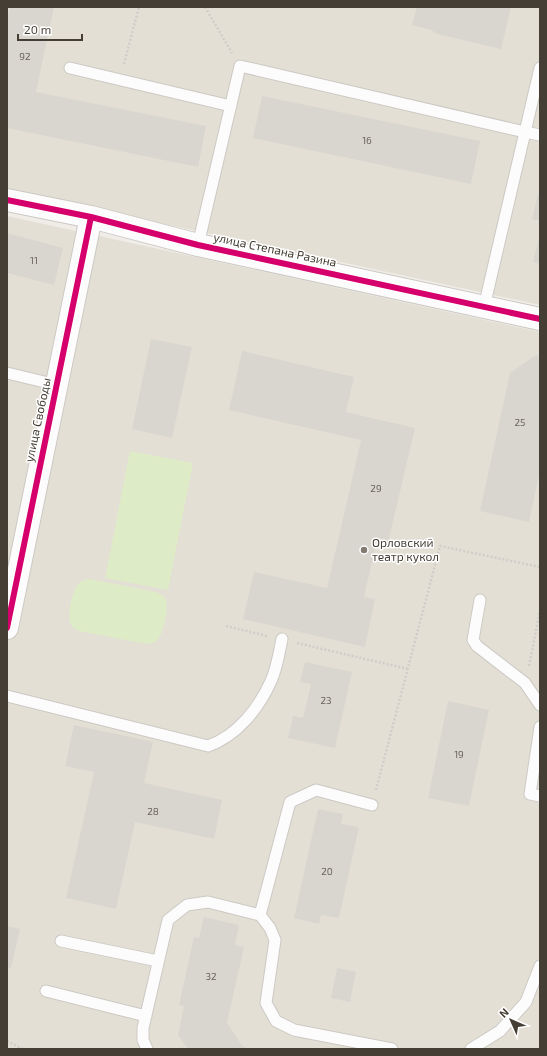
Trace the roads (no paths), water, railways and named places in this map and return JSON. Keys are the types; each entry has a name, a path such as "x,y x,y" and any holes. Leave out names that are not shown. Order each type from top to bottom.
{"street":[{"name":"улица Степана Разина","path":"7,200 91,217 198,245 540,319"},
{"name":"улица Свободы","path":"7,628 9,603 91,217"}],"lane":[{"path":"198,245 240,66 540,135"},
{"path":"70,68 231,106"},
{"path":"484,307 540,68"},
{"path":"7,373 56,385"},
{"path":"480,600 473,640 477,646 525,683 540,705"},
{"path":"7,696 208,746 226,738 235,731 262,698 272,680 282,639"},
{"path":"540,727 530,794 540,796"},
{"path":"260,915 290,802 316,790 372,805"},
{"path":"147,1049 143,1040 143,1028 168,920 187,905 208,902 260,915 270,928 275,940 266,1003 276,1021 294,1030 357,1046 392,1049"},
{"path":"61,941 158,961"},
{"path":"471,1049 500,1031 526,1002 540,966"},
{"path":"46,991 146,1016"}],"place":[{"name":"Орловский театр кукол","path":"364,550"}]}
